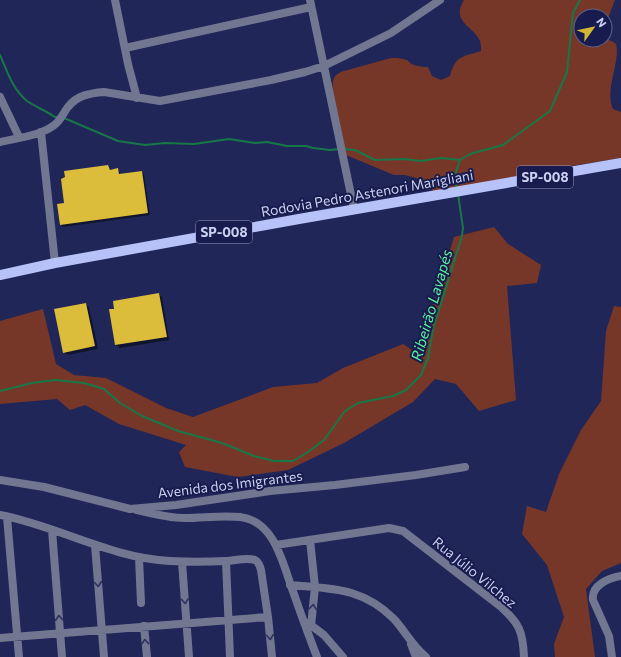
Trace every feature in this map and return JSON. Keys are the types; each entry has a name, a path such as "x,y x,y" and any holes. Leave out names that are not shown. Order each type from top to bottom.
{"main road":[{"name":"Rodovia Pedro Astenori Marigliani","path":"0,275 55,263 354,209 449,194 621,163"}],"street":[{"path":"115,0 137,98"},
{"path":"0,142 41,132 53,126 59,121 72,102 84,95 104,92 160,101 271,80 324,66 391,33 440,0"},
{"path":"125,48 310,4 354,209"},
{"path":"0,97 19,137"},
{"path":"41,132 55,263"},
{"name":"Avenida dos Imigrantes","path":"0,480 44,487 130,509 176,505 215,498 416,475 465,467"},
{"path":"130,509 167,517 184,518 229,516 244,517 257,522 276,545 283,560 290,585 317,657"},
{"path":"19,657 4,516 139,558 182,562 250,559 258,562 261,570 268,617 272,657"},
{"name":"Rua Júlio Vilchez","path":"310,540 389,528 403,531 500,606 516,622 520,630 524,657"},
{"path":"52,530 62,657"},
{"path":"276,545 310,540 316,587 311,626"},
{"path":"95,545 104,657"},
{"path":"139,558 141,603"},
{"path":"226,561 230,657"},
{"path":"182,562 189,657"},
{"path":"612,657 610,636 592,596 603,582 621,576"},
{"path":"290,585 343,590 369,600 394,620 420,656"},
{"path":"0,638 268,617"},
{"path":"303,620 324,635 343,657"},
{"path":"144,626 146,657"}],"shaded area":[{"path":"464,0 615,0 612,8 573,8 573,48 613,48 613,42 616,44 617,51 610,94 613,109 621,112 621,158 433,191 426,183 416,178 405,175 394,175 346,155 334,104 334,78 338,73 343,71 391,58 407,60 416,66 428,67 432,76 441,80 450,76 457,60 464,56 481,51 481,43 476,34 461,18 461,7"},
{"path":"494,227 508,244 541,265 537,283 507,286 516,400 479,411 456,384 435,379 413,402 344,443 288,470 238,477 185,467 179,452 186,445 119,424 85,405 70,410 57,399 0,404 0,321 43,309 56,364 74,375 106,378 166,408 193,417 273,387 317,383 343,368 403,344 418,354 454,237"},
{"path":"614,306 621,307 621,563 602,571 586,589 595,657 555,657 554,644 564,617 547,565 522,534 527,506 546,512 559,474 581,430 601,401 606,331"}],"building":[{"path":"108,165 110,170 118,168 119,174 142,171 148,213 60,225 57,204 64,203 61,179 65,177 64,171"},
{"path":"159,293 167,337 115,345 109,309 114,309 113,301"},
{"path":"86,303 95,346 63,353 54,309"}],"waterway":[{"name":"Ribeirão Lavapés","path":"457,188 455,175 460,160 470,154 503,145 550,111 567,72 573,13 580,0"},
{"path":"0,55 11,80 22,97 55,117 58,117"},
{"path":"64,118 118,141 145,145 165,143 194,144 229,139 255,143 267,142 287,146 306,146 330,150 339,149"},
{"path":"344,149 355,150 375,160 405,159 421,161 441,158 460,160"},
{"name":"Ribeirão Lavapés","path":"0,391 32,383 55,380 84,383 104,389 120,403 142,416 178,431 222,443 254,456 274,461 293,461 324,440 345,411 358,403 393,396 406,390 421,375 428,358 433,329 462,236 463,228 458,194"}]}
